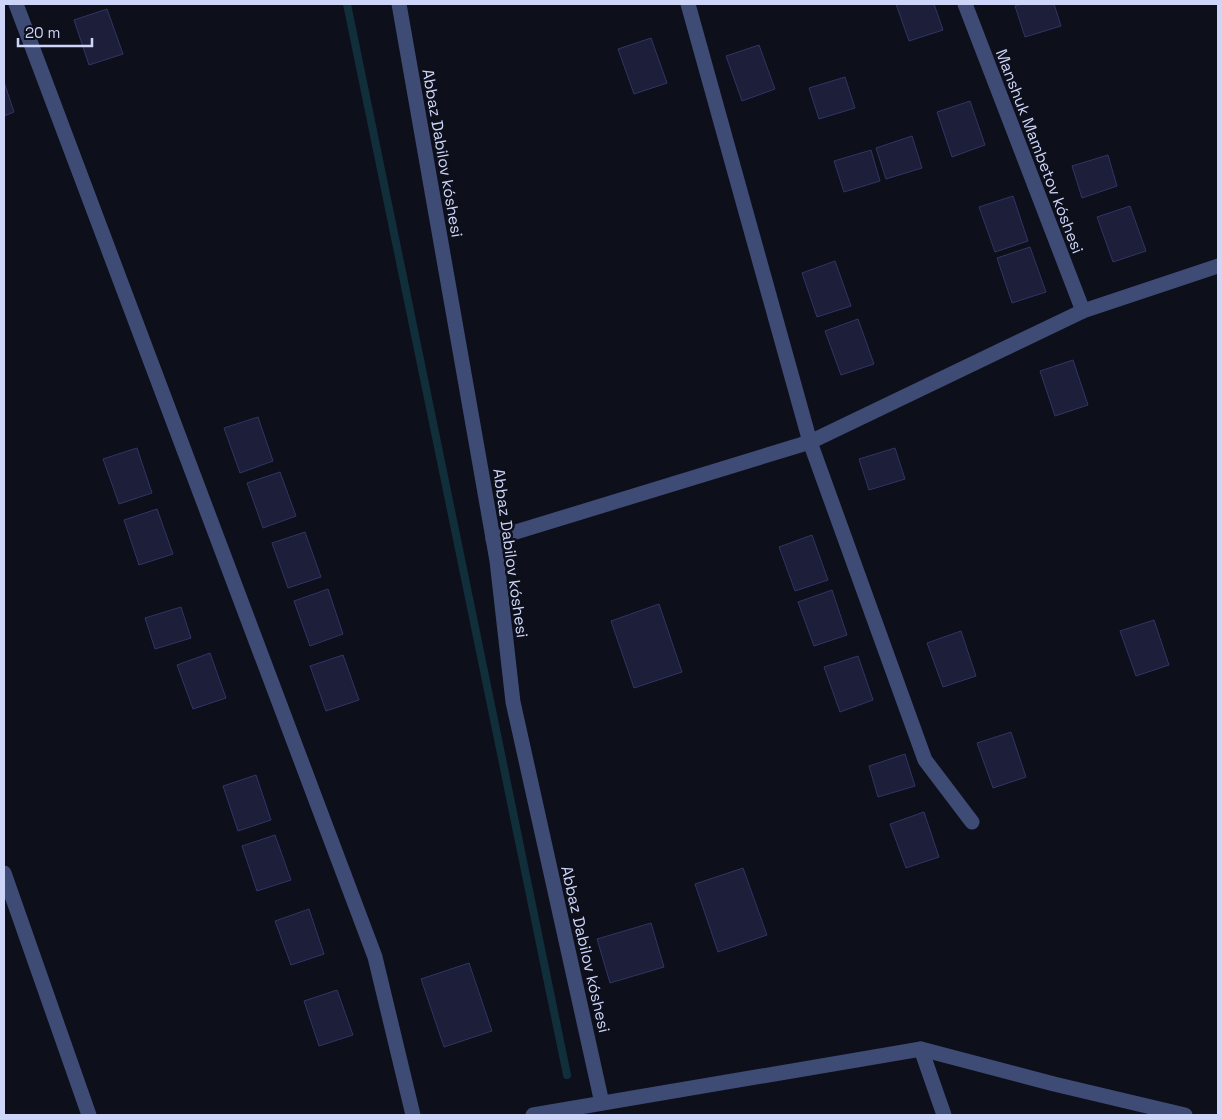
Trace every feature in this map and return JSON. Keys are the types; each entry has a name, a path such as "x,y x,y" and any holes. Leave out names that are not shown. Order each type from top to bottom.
{"street":[{"path":"16,4 375,957 412,1115"},
{"name":"Abbaz Dabilov kóshesi","path":"399,4 497,561 513,702 602,1104"},
{"path":"688,4 810,442 925,760 972,822"},
{"name":"Manshuk Mambetov kóshesi","path":"965,4 1083,311"},
{"path":"493,539 810,442 1083,311 1218,266"},
{"path":"4,873 88,1115"},
{"path":"921,1049 944,1115"},
{"path":"533,1115 921,1049 1054,1084 1185,1115"}],"building":[{"path":"896,4 934,4 943,30 909,41"},
{"path":"1023,4 1054,4 1061,26 1025,37 1015,6"},
{"path":"107,9 123,54 89,65 74,20"},
{"path":"651,38 667,83 634,94 618,49"},
{"path":"759,45 775,89 742,101 726,56"},
{"path":"845,77 855,108 819,119 809,88"},
{"path":"4,82 14,112 4,116"},
{"path":"970,101 985,145 952,157 937,112"},
{"path":"912,136 922,168 886,179 876,148"},
{"path":"871,150 880,181 844,192 834,161"},
{"path":"1108,155 1117,186 1082,198 1072,166"},
{"path":"1013,196 1028,241 995,252 979,207"},
{"path":"1130,206 1146,251 1113,262 1097,217"},
{"path":"1030,247 1046,292 1012,303 997,258"},
{"path":"835,261 851,306 817,317 802,273"},
{"path":"858,319 874,364 841,375 825,331"},
{"path":"1073,360 1088,405 1055,416 1040,371"},
{"path":"258,417 273,461 240,473 224,428"},
{"path":"137,448 152,493 119,504 103,459"},
{"path":"895,448 905,479 869,490 859,459"},
{"path":"280,472 296,516 263,528 247,483"},
{"path":"157,509 173,554 139,565 124,520"},
{"path":"305,532 321,577 288,588 272,543"},
{"path":"812,535 828,580 795,591 779,547"},
{"path":"328,589 343,634 310,646 294,601"},
{"path":"832,590 847,635 814,646 798,602"},
{"path":"659,604 682,672 634,688 611,621"},
{"path":"181,607 191,638 155,649 145,618"},
{"path":"1154,620 1169,665 1136,676 1120,631"},
{"path":"961,631 976,676 943,687 927,643"},
{"path":"210,653 226,698 193,709 177,665"},
{"path":"343,655 359,700 326,711 310,666"},
{"path":"858,656 873,700 840,712 824,667"},
{"path":"1011,732 1026,777 993,788 977,743"},
{"path":"905,754 915,786 878,797 869,766"},
{"path":"256,775 271,820 238,831 223,786"},
{"path":"924,812 939,857 906,868 890,824"},
{"path":"275,835 291,880 257,891 242,846"},
{"path":"743,868 767,935 718,952 695,884"},
{"path":"309,909 324,954 291,965 275,921"},
{"path":"651,923 664,967 610,983 597,939"},
{"path":"469,963 492,1031 444,1047 421,979"},
{"path":"337,990 353,1035 319,1046 304,1001"}],"waterway":[{"path":"347,4 567,1075"}]}
